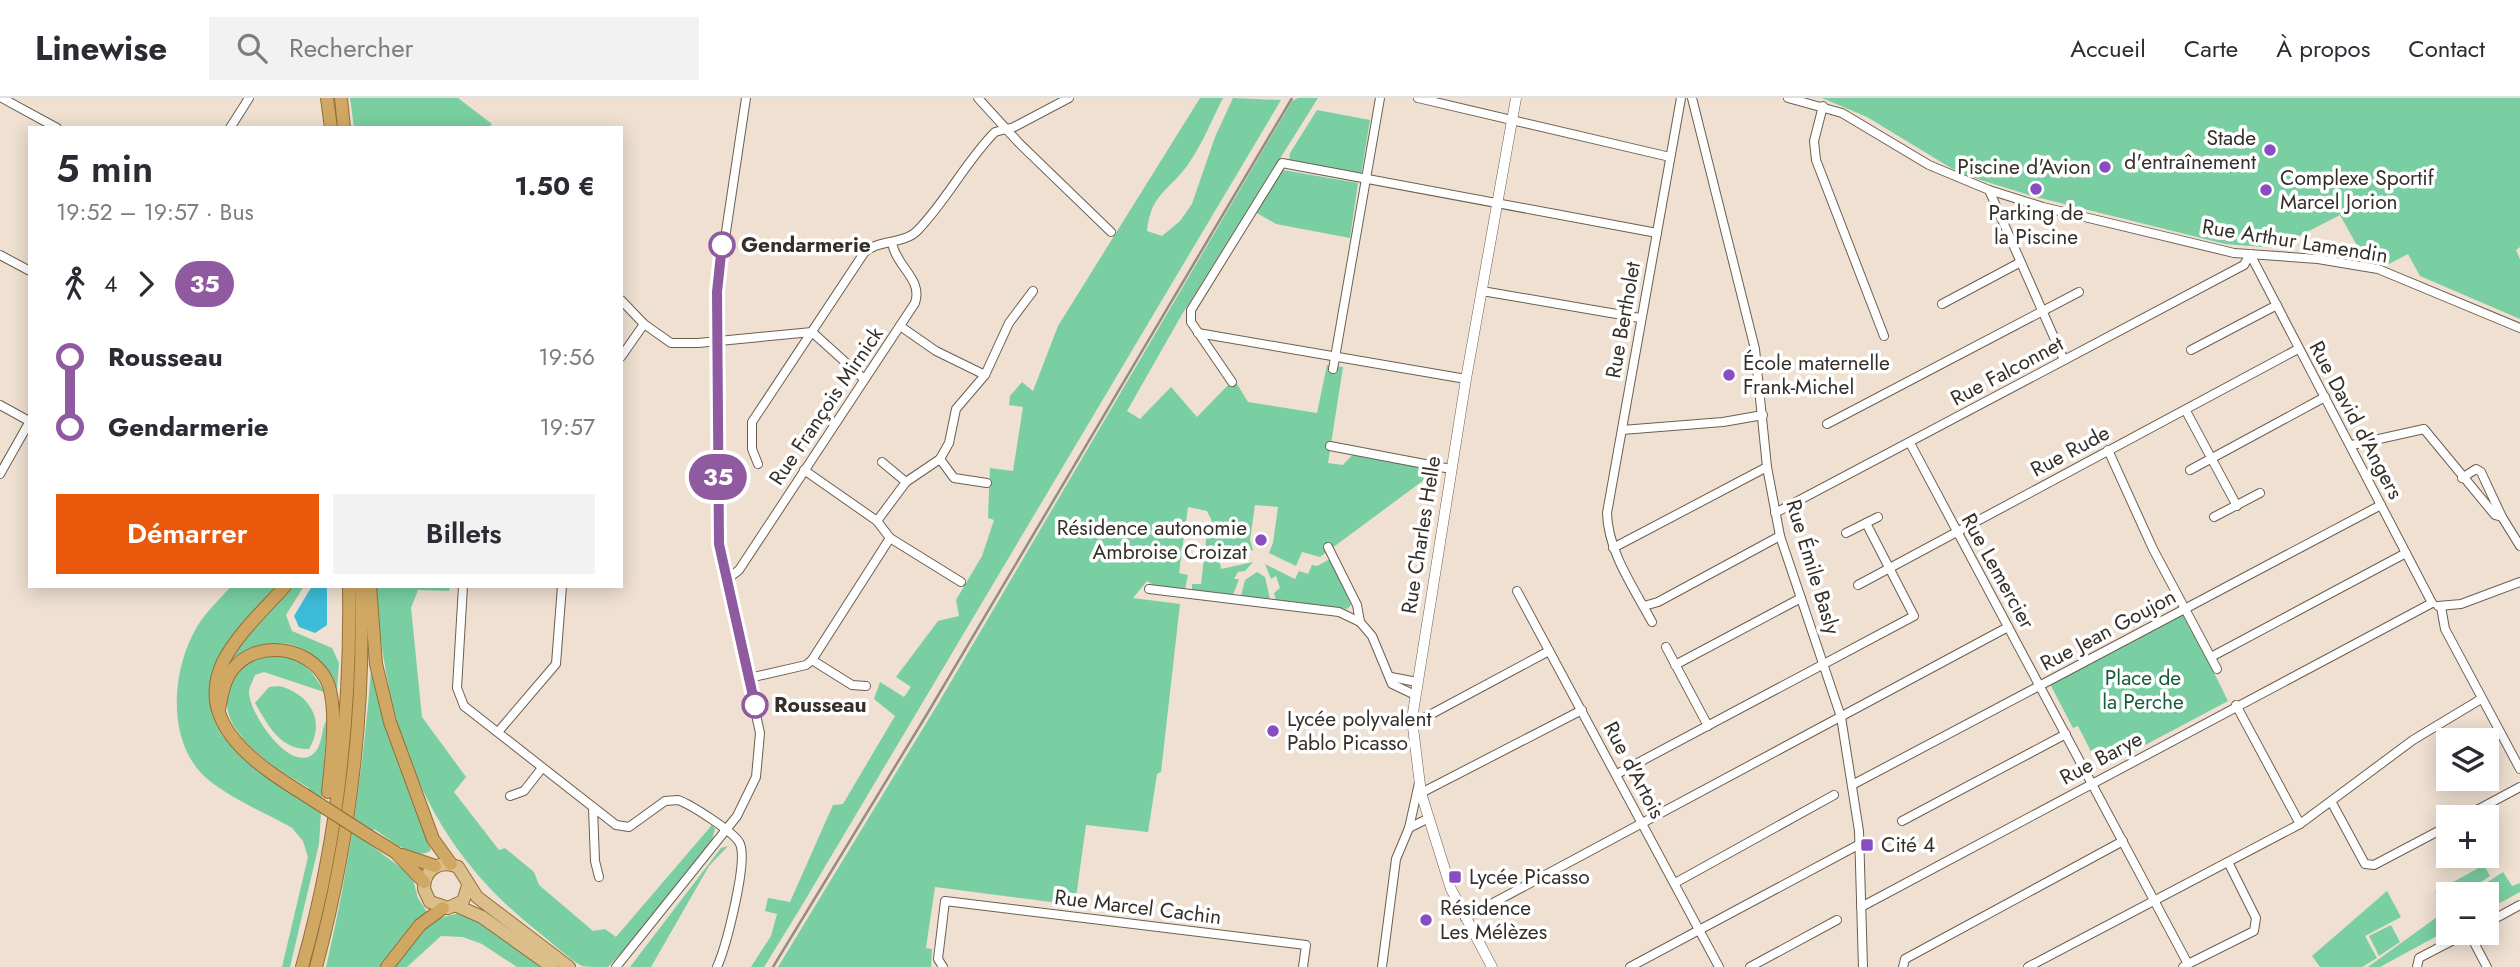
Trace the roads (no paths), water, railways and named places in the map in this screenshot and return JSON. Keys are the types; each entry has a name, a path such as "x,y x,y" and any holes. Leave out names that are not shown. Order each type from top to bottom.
{"highway":[{"path":"327,98 331,126"},
{"path":"341,98 344,126"},
{"path":"283,588 234,644 223,662 216,690 226,728 240,749 268,772 395,852 424,882"},
{"path":"302,967 325,864 345,721 349,588"},
{"path":"316,967 339,868 351,793 360,666 361,588"},
{"path":"370,588 376,664 386,709 433,839 451,864"},
{"path":"219,709 227,679 234,668 257,652 294,652 307,659 326,680 332,716 321,842 325,864"},
{"path":"395,852 435,866"},
{"path":"387,967 420,925 443,908"}],"main road":[{"path":"552,967 489,922 457,906 443,908 430,902 424,882 435,866 451,864 463,872 468,886 491,909 569,967"},
{"path":"457,906 467,894 468,886"}],"street":[{"path":"2,98 53,126"},
{"path":"231,126 249,98"},
{"path":"620,965 726,831 747,798 758,767 760,733 719,544 716,341 719,268 746,98"},
{"path":"978,98 1111,232"},
{"path":"758,464 752,449 752,422 864,253 869,248 892,243 917,232 990,137 999,130 1069,98"},
{"path":"1333,369 1380,98"},
{"path":"1419,98 1670,157"},
{"name":"Rue Charles Helle","path":"1492,967 1451,889 1420,788 1412,719 1466,379 1516,98"},
{"name":"Rue Bertholet","path":"1652,622 1613,548 1607,513 1681,98"},
{"name":"Rue Émile Basly","path":"1692,98 1755,349 1767,467 1780,536 1840,717 1860,844 1863,967"},
{"name":"Rue Arthur Lamendin","path":"1788,98 1824,106 1864,123 1929,165 1989,190 2133,230 2234,254 2318,259 2378,269 2520,328"},
{"path":"1824,106 1814,141 1816,160 1884,335"},
{"path":"1232,382 1191,322 1191,310 1282,163 1366,181 1657,233"},
{"path":"1989,190 2064,360"},
{"name":"Rue François Mirnick","path":"725,581 739,570 918,295 910,275 895,256 892,243"},
{"name":"Rue David d'Angers","path":"2250,254 2298,349 2352,445 2432,603"},
{"name":"Rue Falconnet","path":"1775,513 2244,265 2250,254"},
{"path":"0,255 28,270"},
{"path":"1942,304 2019,263"},
{"path":"877,521 906,482 940,459 949,443 956,409 985,375 1009,323 1033,291"},
{"path":"1482,291 1640,318"},
{"path":"1827,424 2079,292"},
{"path":"623,302 644,324 671,343 812,332 864,379"},
{"path":"2191,350 2277,305"},
{"path":"623,354 644,324"},
{"path":"900,326 936,351 985,375"},
{"path":"1198,333 1466,379"},
{"name":"Rue Rude","path":"1858,585 2298,349"},
{"path":"2190,470 2325,397"},
{"path":"0,405 28,420"},
{"path":"2186,411 2237,506"},
{"path":"1622,430 1723,422 1763,415"},
{"path":"1,471 28,424"},
{"path":"2352,445 2424,429 2462,478 2495,515 2502,517"},
{"name":"Rue Lemercier","path":"1910,443 2123,841 2186,966"},
{"path":"1330,446 1451,469"},
{"path":"2108,450 2154,548 2217,668"},
{"path":"940,459 954,478 987,483"},
{"path":"881,462 906,482"},
{"path":"1613,548 1767,467"},
{"path":"2462,478 2476,469 2481,471 2502,517 2520,546"},
{"path":"804,470 877,521 890,538 961,582"},
{"path":"2214,517 2260,493"},
{"name":"Rue Jean Goujon","path":"1852,785 2381,505"},
{"path":"1846,533 1878,517"},
{"path":"1617,774 1914,616 1866,523"},
{"path":"1644,606 1658,602 1780,536"},
{"path":"749,678 806,665 812,660 890,538"},
{"path":"1328,547 1357,605 1360,622"},
{"path":"2211,657 2406,552"},
{"path":"2432,603 2441,607 2487,596 2520,582"},
{"path":"463,588 458,695 464,706 616,825 629,827 665,802 678,800 736,837 741,849 732,923 718,967"},
{"path":"498,733 556,664 562,588"},
{"path":"1149,589 1339,612 1360,622 1372,636 1395,687 1415,695"},
{"name":"Rue d'Artois","path":"1517,591 1719,967"},
{"path":"1675,666 1801,598"},
{"name":"Rue Barye","path":"1861,906 2432,603"},
{"path":"2441,607 2445,629 2520,769"},
{"path":"1465,918 2008,627"},
{"path":"1666,647 1708,726"},
{"path":"1412,719 1424,718 1549,651"},
{"path":"812,660 852,685 866,686"},
{"path":"1391,677 1417,682"},
{"path":"2028,967 2300,824 2332,803 2413,740 2481,699"},
{"path":"2236,705 2300,824"},
{"path":"1382,967 1396,859 1409,828 1420,788 1582,710"},
{"path":"1902,821 2066,734"},
{"path":"510,796 524,791 542,768"},
{"path":"2487,805 2520,788"},
{"path":"1675,883 1834,795"},
{"path":"2332,803 2365,864 2374,865 2436,832"},
{"path":"593,808 595,861 599,877"},
{"path":"1409,828 1429,818"},
{"path":"1904,963 2123,841"},
{"path":"1630,967 1860,844"},
{"path":"2186,966 2253,931 2256,918 2228,862"},
{"name":"Rue Marcel Cachin","path":"943,967 938,960 945,901 1306,945 1303,967"},
{"path":"2499,916 2520,905"},
{"path":"1750,967 1837,920"},
{"path":"2417,967 2419,958 2444,945"},
{"path":"2475,945 2487,967"}],"water":[{"path":"311,588 327,588 327,625 315,633 299,627 294,616"}],"railway":[{"path":"773,967 927,714 1292,98"}],"place":[{"name":"Stade d'entraînement","path":"2270,150"},
{"name":"Piscine d'Avion","path":"2105,167"},
{"name":"Parking de la Piscine","path":"2036,189"},
{"name":"Complexe Sportif Marcel Jorion","path":"2266,190"},
{"name":"Gendarmerie","path":"722,245"},
{"name":"École maternelle Frank-Michel","path":"1729,375"},
{"name":"Résidence autonomie Ambroise Croizat","path":"1261,540"},
{"name":"Rousseau","path":"755,705"},
{"name":"Lycée polyvalent Pablo Picasso","path":"1273,731"},
{"name":"Cité 4","path":"1867,845"},
{"name":"Lycée Picasso","path":"1455,877"},
{"name":"Résidence Les Mélèzes","path":"1426,920"}],"park label":[{"name":"Place de la Perche","path":"2143,690"}]}
